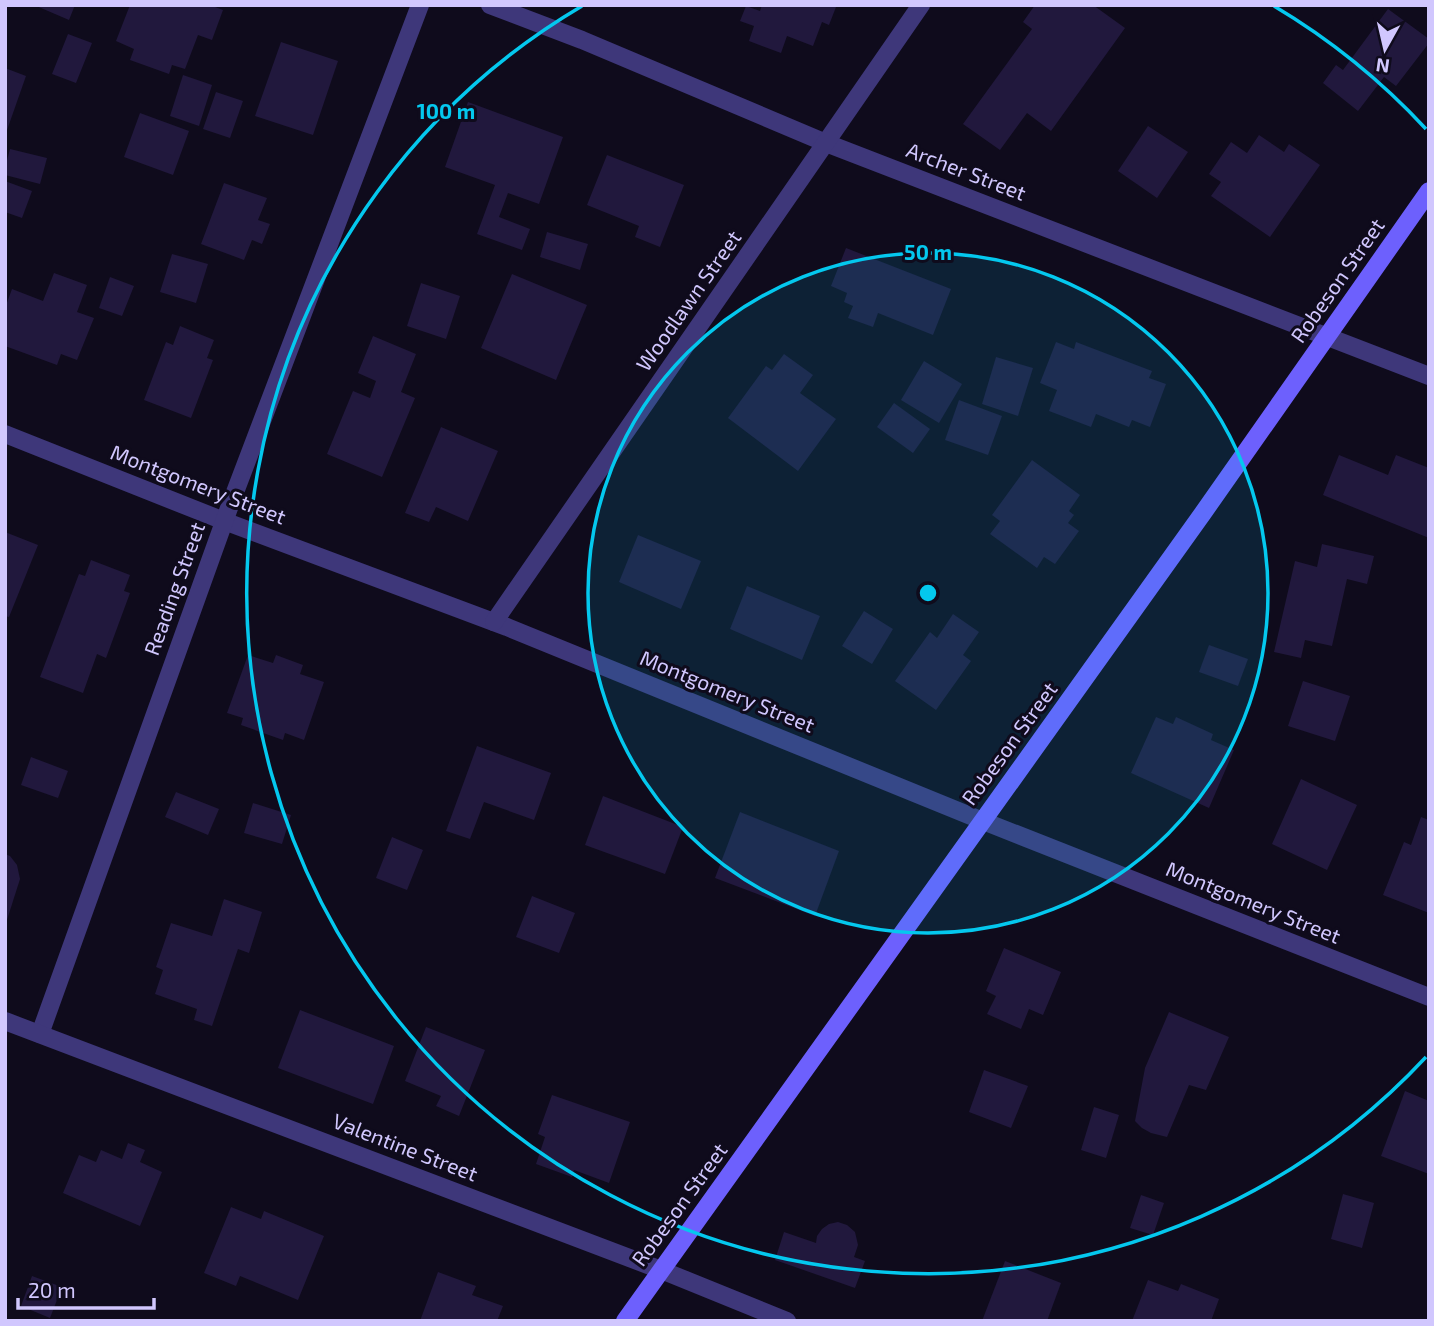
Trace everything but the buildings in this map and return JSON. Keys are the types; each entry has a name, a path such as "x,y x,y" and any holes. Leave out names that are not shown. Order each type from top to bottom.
{"main road":[{"name":"Robeson Street","path":"625,1321 1203,513 1429,191"}],"street":[{"name":"Reading Street","path":"40,1034 224,521 420,5"},
{"name":"Archer Street","path":"490,5 582,40 826,143 1429,376"},
{"name":"Woodlawn Street","path":"494,622 921,5"},
{"name":"Montgomery Street","path":"5,434 224,521 494,622 983,821 1429,997"},
{"name":"Valentine Street","path":"5,1021 661,1270 787,1321"}]}
